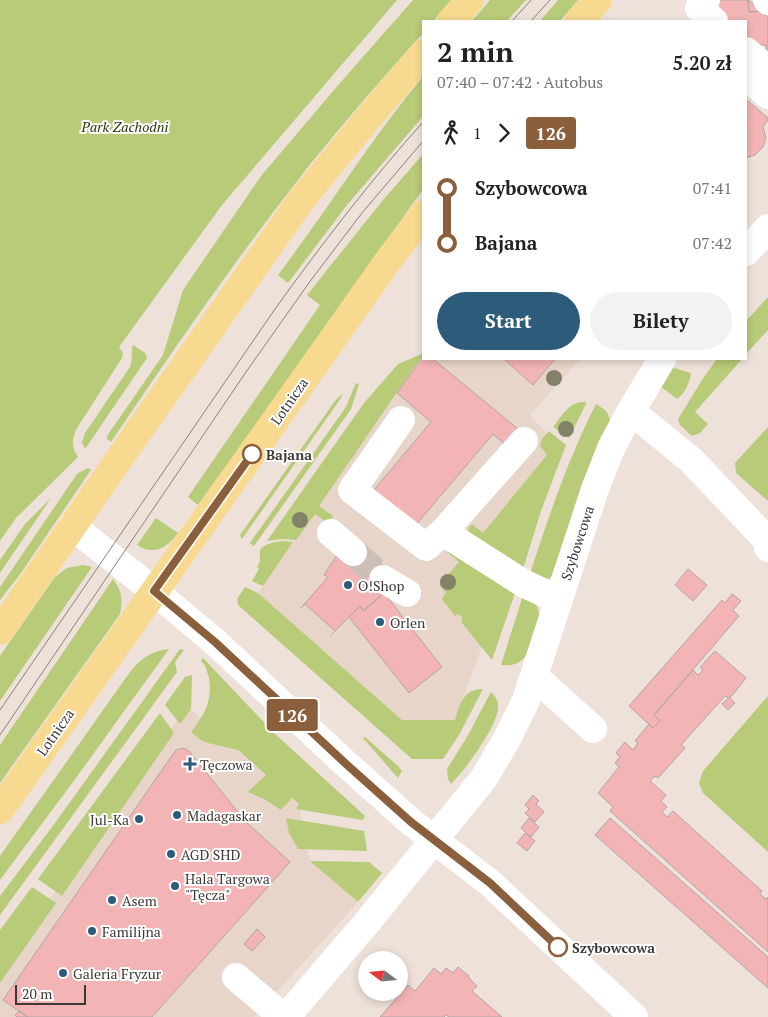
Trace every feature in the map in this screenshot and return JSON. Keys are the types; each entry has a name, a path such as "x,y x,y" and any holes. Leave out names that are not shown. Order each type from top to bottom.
{"main road":[{"path":"453,20 470,0"},
{"path":"580,20 598,0"},
{"path":"0,631 302,199 422,55"},
{"name":"Lotnicza","path":"0,810 422,217"}],"street":[{"path":"706,0 699,8 713,20"},
{"path":"747,51 768,70"},
{"path":"747,77 768,95"},
{"path":"747,251 768,228"},
{"name":"Szybowcowa","path":"285,1017 434,841 484,778 507,739 526,700 596,488 612,446 661,360"},
{"path":"631,411 692,461 767,540 768,548"},
{"path":"401,420 352,490 426,547 443,532 524,441"},
{"path":"72,526 215,642 345,763 434,841 490,883 634,1017"},
{"path":"443,532 523,583 559,600"},
{"path":"331,533 353,552"},
{"path":"383,579 408,592"},
{"path":"534,676 593,729"},
{"path":"236,976 285,1017"}],"shaded area":[{"path":"422,356 422,360 579,360 530,415 556,444 455,720 402,720 258,593"},
{"path":"187,706 299,805 310,861 358,902 254,1017 0,1017 0,969"}],"green space":[{"name":"Park Zachodni","path":"0,0 397,0 222,205 119,347 123,353 122,358 75,432 73,446 78,457 16,518 0,541"},
{"path":"413,0 451,0 434,20 422,20 422,34 379,82 308,167 207,303 111,442 107,439 107,436 163,355 183,290 261,176"},
{"path":"490,0 526,0 508,20 473,20"},
{"path":"558,0 578,0 561,20 541,20"},
{"path":"422,78 422,117 347,205 288,283 278,275"},
{"path":"422,155 422,191 198,505 188,497 320,305 307,295 383,200"},
{"path":"768,297 768,330 747,353 747,320"},
{"path":"133,345 145,353 147,358 85,449 82,442 85,433 130,367"},
{"path":"422,354 319,506 333,516 328,523 315,514 296,540 267,541 364,403 398,364"},
{"path":"716,360 741,360 695,412 708,424 700,433 692,436 680,425 678,419"},
{"path":"671,367 691,373 686,388 677,399 660,386"},
{"path":"357,383 359,384 351,409 254,546 250,543 346,407"},
{"path":"343,393 242,539 240,535 335,401"},
{"path":"580,402 586,402 569,438 553,427 568,409"},
{"path":"596,404 607,412 610,425 585,482 551,577 546,580 529,577 568,467"},
{"path":"768,427 768,501 736,473 735,463"},
{"path":"549,431 566,445 541,511 522,572 470,535 468,528 472,524 483,533 547,455 540,446 542,439"},
{"path":"88,468 91,470 21,573 0,600 0,587 77,474"},
{"path":"51,498 0,573 0,560 25,524"},
{"path":"156,518 178,533 160,549 149,550 137,545"},
{"path":"282,541 293,542 263,586 252,581 259,569 257,567 260,561 261,549"},
{"path":"452,548 517,587 492,660 462,623 462,617 458,614 455,616 442,599 446,592 439,585 459,562 448,553"},
{"path":"83,565 92,567 0,701 0,656 55,577 67,568"},
{"path":"113,579 121,596 120,614 0,783 0,745"},
{"path":"245,587 258,593 402,720 455,720 463,699 471,692 483,689 459,735 443,759 412,759 238,605 237,599"},
{"path":"524,592 535,603 539,613 532,643 529,651 519,662 511,665 501,665"},
{"path":"169,649 0,880 0,856 125,679 144,658 155,652"},
{"path":"180,649 184,650 175,662 177,672 0,915 0,896"},
{"path":"203,658 274,733 365,816 363,820 296,809 299,804 292,798 281,810 266,800 248,792 266,775 238,750 208,743 191,732 203,714 210,693 209,678 201,661"},
{"path":"192,675 191,709 180,724 165,705 185,677"},
{"path":"491,692 497,700 498,706 492,727 464,769 451,784 448,779 447,769"},
{"path":"768,696 768,852 703,793 699,783 703,771"},
{"path":"160,713 174,733 62,896 38,879"},
{"path":"365,737 399,767 402,771 398,778 363,738"},
{"path":"286,818 364,831 367,851 298,849 289,833"},
{"path":"310,861 369,862 382,873 358,902"},
{"path":"32,887 56,903 0,983 0,930"}],"building":[{"path":"717,0 748,0 749,12 761,11 768,17 768,59 766,57 766,45 753,45 749,42 747,20 725,20 716,12"},
{"path":"749,0 761,11 749,12"},
{"path":"747,102 768,118 768,120 763,127 766,138 763,147 755,155 747,158"},
{"path":"422,358 422,360 434,360 518,429 506,445 493,434 415,526 373,491 431,422 397,393"},
{"path":"505,360 554,360 533,385"},
{"path":"360,544 390,572 384,593 363,611 360,606 335,631 305,604 301,608 328,577 324,575 339,552"},
{"path":"688,569 707,585 693,601 675,585"},
{"path":"384,593 442,667 409,693 349,617 360,606 363,611"},
{"path":"732,594 741,601 733,610 739,616 654,715 660,721 653,728 629,706 722,600 725,603"},
{"path":"715,651 746,678 730,698 725,696 681,745 685,748 658,778 655,776 650,781 666,795 661,801 667,807 662,812 667,817 673,811 762,891 760,894 766,899 768,897 768,952 610,811 613,807 598,793 619,767 615,763 620,757 616,753 625,742 633,750 638,743 635,741 649,724 653,728 660,721 654,715 693,670 698,675 703,670 700,667"},
{"path":"729,697 735,703 728,710 722,704"},
{"name":"Hala Targowa \"Tęcza\"","path":"183,748 189,751 246,822 290,862 152,1017 28,1017 3,1000 173,754 176,750"},
{"path":"533,795 539,801 536,804 544,812 535,822 525,813 529,809 525,805"},
{"path":"529,818 539,827 531,837 521,828"},
{"path":"610,818 768,957 768,988 595,835"},
{"path":"525,833 535,841 527,851 517,843"},
{"path":"257,929 265,937 252,951 244,944"},
{"path":"458,967 469,976 477,986 472,991 502,1017 449,1017 446,1015 444,1017 380,1017 394,1001 408,1001 408,985 415,991 434,968 441,974 446,968 453,973"},
{"path":"19,1011 28,1017 17,1017 15,1015"}],"tunnel":[{"path":"353,552 383,579"}],"tram line":[{"path":"513,20 531,0"},
{"path":"532,20 550,0"},
{"path":"0,710 275,309 347,213 422,123"},
{"path":"0,735 246,372 311,280 362,213 422,142"}],"bus line":[{"name":"126","path":"252,454 154,591 215,642 411,822 490,883 558,947"}],"place":[{"name":"Bajana","path":"252,454"},
{"name":"O!Shop","path":"348,585"},
{"name":"Orlen","path":"380,622"},
{"name":"Tęczowa","path":"190,764"},
{"name":"Madagaskar","path":"177,815"},
{"name":"Jul-Ka","path":"139,819"},
{"name":"AGD SHD","path":"171,854"},
{"name":"Hala Targowa \"Tęcza\"","path":"175,886"},
{"name":"Asem","path":"112,900"},
{"name":"Familijna","path":"92,931"},
{"name":"Szybowcowa","path":"558,947"},
{"name":"Galeria Fryzur","path":"63,973"}]}
